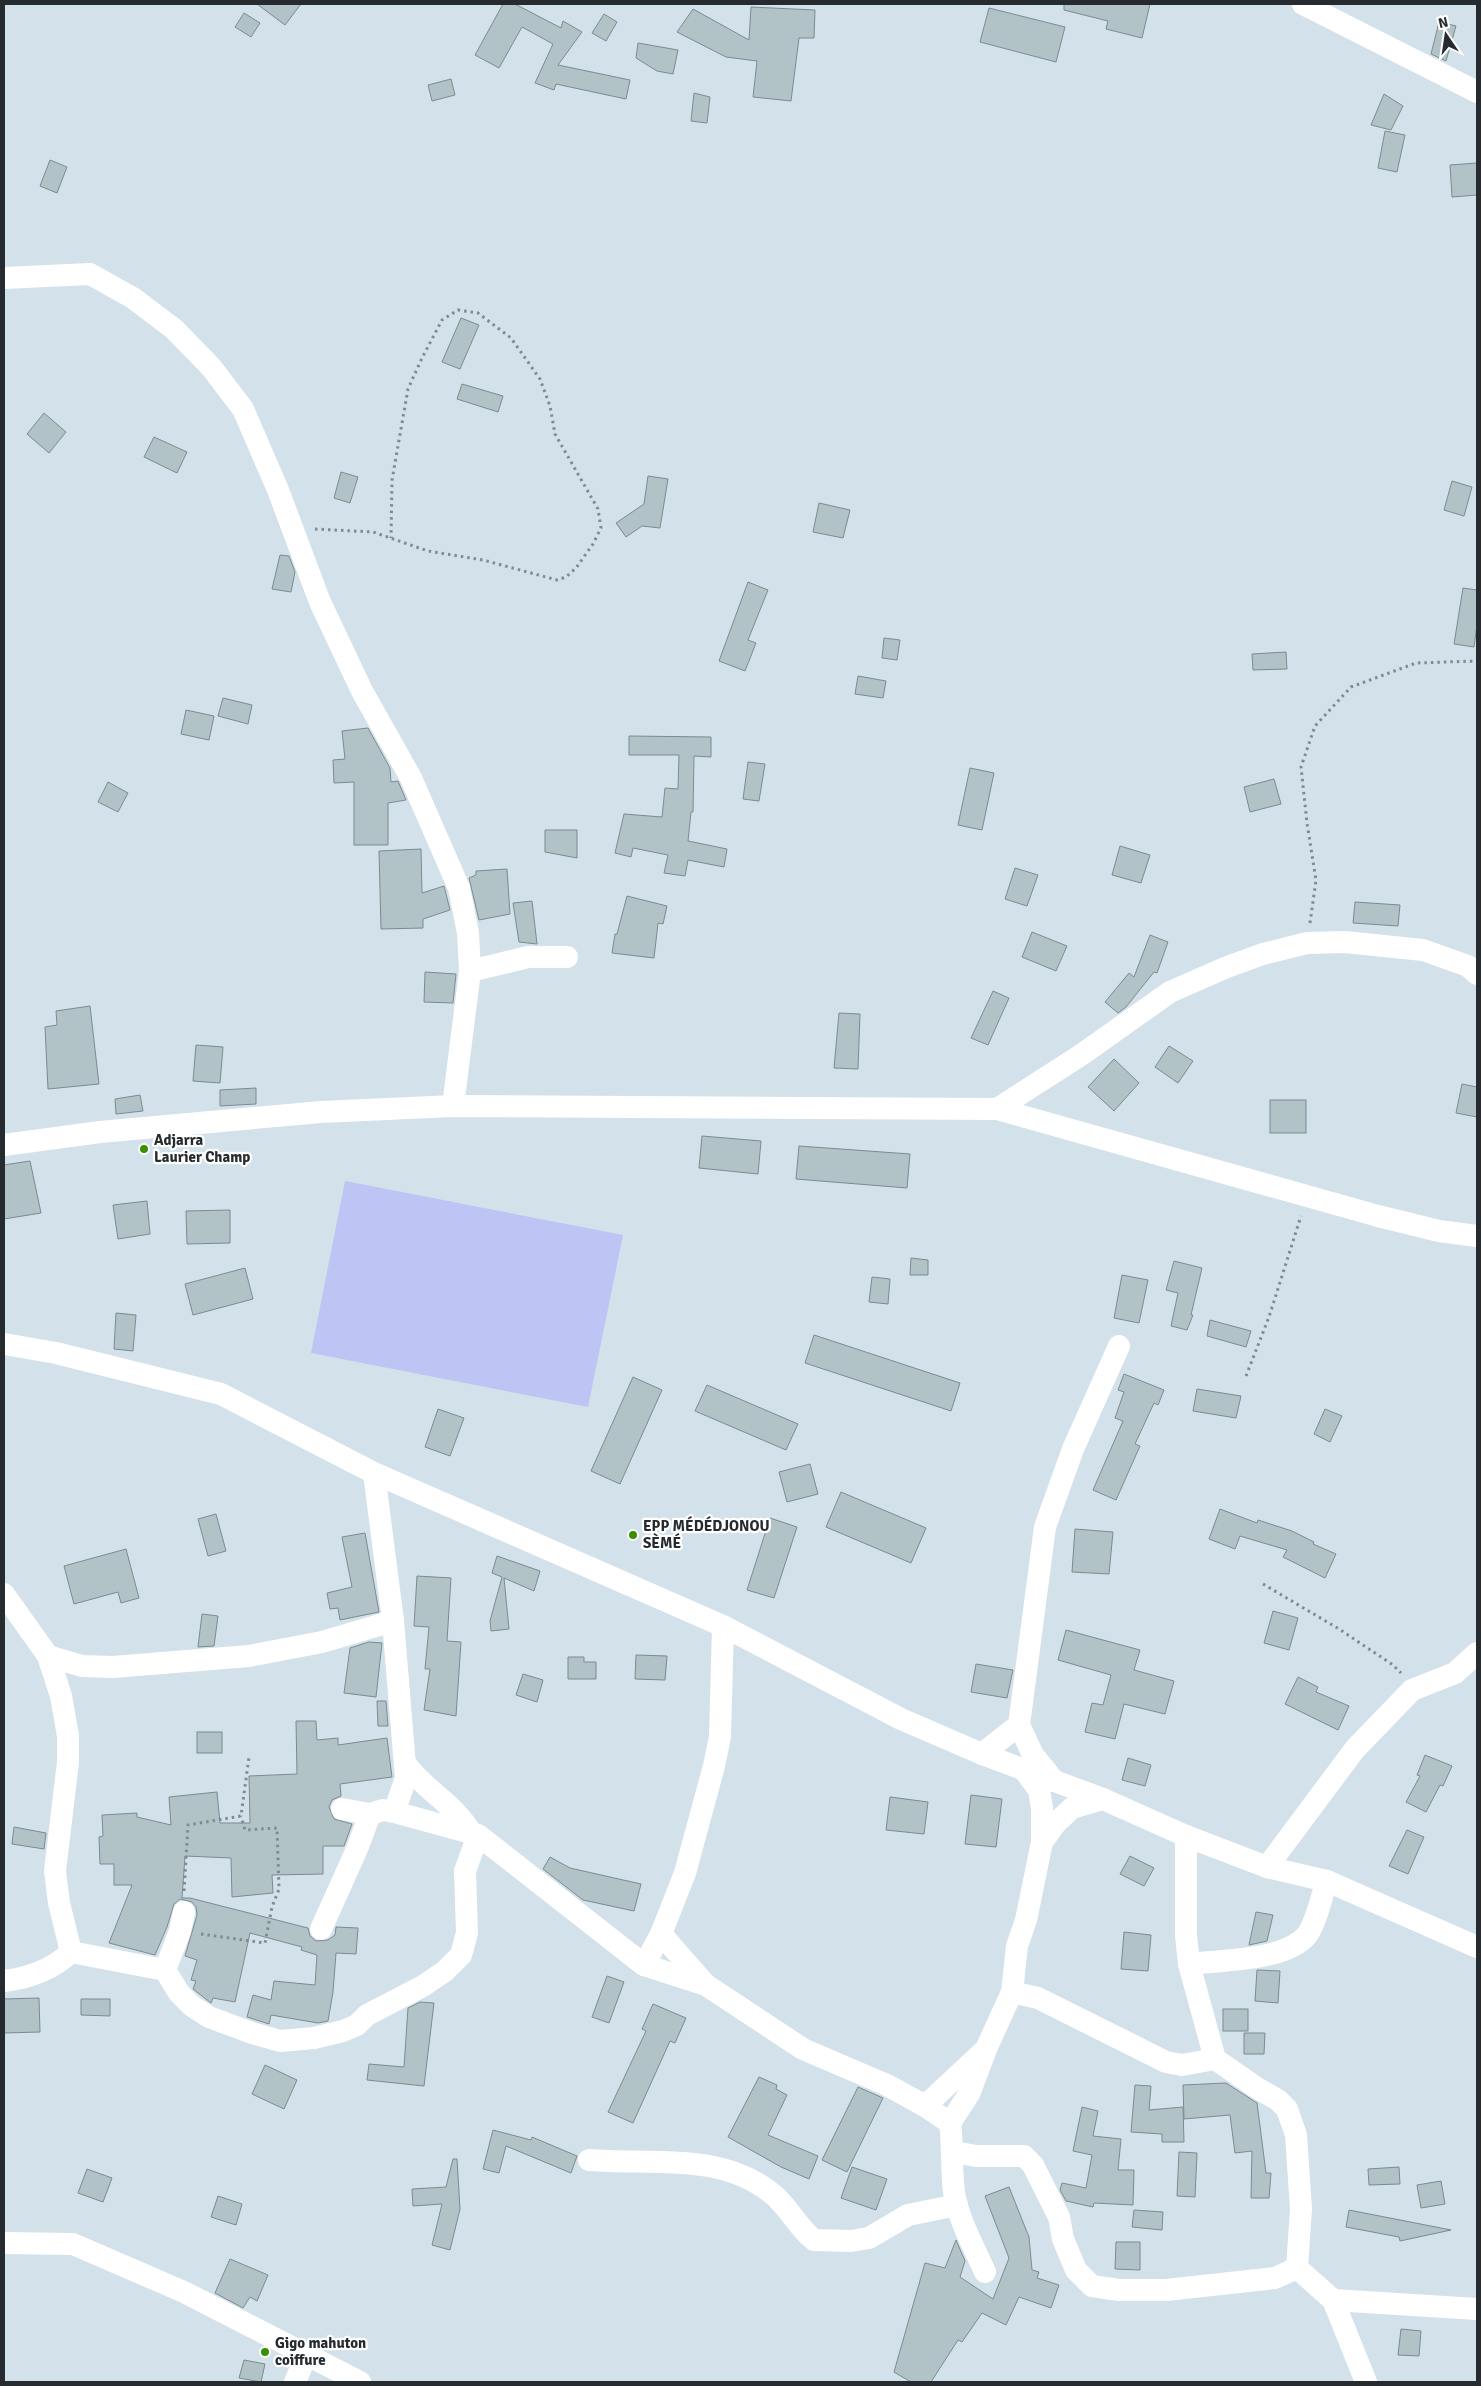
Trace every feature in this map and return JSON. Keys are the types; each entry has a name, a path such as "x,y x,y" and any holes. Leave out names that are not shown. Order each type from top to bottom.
{"street":[{"path":"1304,4 1477,92"},
{"path":"4,278 90,274 133,298 174,329 211,367 242,409 278,490 320,602 362,691 411,778 459,888 468,933 470,971 453,1106"},
{"path":"997,1109 1081,1055 1170,992 1236,963 1264,954 1307,943 1345,942 1423,950 1474,968"},
{"path":"470,971 528,957 567,957"},
{"path":"4,1145 100,1132 321,1112 453,1106 997,1109 1439,1231 1477,1236"},
{"path":"4,1344 56,1353 221,1394 374,1473 723,1626 901,1719 982,1754 1103,1799 1186,1836 1267,1867 1327,1880 1477,1947"},
{"path":"1054,1781 1033,1755 1019,1725 1044,1527 1073,1449 1119,1346"},
{"path":"374,1473 393,1621 406,1778 394,1812"},
{"path":"4,1594 48,1656 61,1696 68,1736 68,1762 55,1871 59,1903 71,1952"},
{"path":"48,1656 82,1666 113,1667 240,1657 322,1642 393,1621"},
{"path":"644,1965 661,1934 685,1874 714,1766 720,1737 723,1626"},
{"path":"1267,1867 1355,1749 1412,1690 1455,1673 1477,1653"},
{"path":"982,1754 1019,1725"},
{"path":"405,1764 416,1779 455,1810 475,1835 644,1965 706,1985"},
{"path":"985,2272 957,2205 954,2191 954,2152 950,2123 969,2094 986,2049 1012,1992 1017,1946 1026,1920 1042,1842 1042,1808 1039,1790 1024,1770"},
{"path":"1042,1842 1056,1823 1072,1808 1103,1799"},
{"path":"342,1809 370,1814 383,1810 394,1812 475,1835"},
{"path":"321,1929 357,1849 370,1814"},
{"path":"71,1952 165,1970 179,1993 192,2006 209,2017 252,2033 280,2041 314,2038 343,2031 357,2025 366,2015 423,1986 445,1970 461,1955 467,1933 465,1871 475,1835"},
{"path":"1186,1836 1186,1935 1189,1964 1215,2059 1278,2100 1287,2109 1296,2135 1300,2209 1297,2268"},
{"path":"1189,1964 1273,1954 1292,1948 1308,1933 1327,1880"},
{"path":"165,1970 182,1922"},
{"path":"661,1934 706,1985 803,2049 887,2085 925,2106 950,2123"},
{"path":"4,1981 44,1971 58,1964 71,1952"},
{"path":"1012,1992 1038,1998 1166,2062 1182,2065 1215,2059"},
{"path":"925,2106 986,2049"},
{"path":"954,2152 976,2156 1024,2156 1033,2165 1059,2217 1063,2239 1076,2270 1092,2286 1119,2290 1166,2290 1275,2278 1297,2268"},
{"path":"589,2160 693,2163 744,2175 777,2198 814,2240 851,2241 869,2238 908,2215 957,2205"},
{"path":"4,2243 73,2244 184,2292 360,2382"},
{"path":"1297,2268 1333,2300 1366,2382"},
{"path":"1333,2300 1477,2309"},
{"path":"295,2382 306,2356"}],"path":[{"path":"291,528 373,532 428,551 506,565 556,580 566,577 576,568 593,544 601,528 598,509 555,434 550,406 540,380 511,338 478,313 458,310 442,320 408,389 392,480 391,538"},
{"path":"1307,943 1316,880 1307,823 1302,767 1315,726 1351,687 1416,663 1477,661"},
{"path":"1246,1376 1270,1317 1307,1196"},
{"path":"1263,1584 1339,1629 1393,1665 1412,1690"},
{"path":"241,1816 188,1825 182,1922 265,1943 272,1907 278,1889 277,1828 245,1830 241,1816 249,1756"}],"shaded area":[{"path":"345,1181 623,1235 588,1407 311,1353"}],"building":[{"path":"257,4 301,4 285,25"},
{"path":"503,4 515,4 561,28 563,21 582,32 558,65 630,80 626,99 556,84 554,90 535,83 553,44 522,27 499,68 475,55"},
{"path":"1064,4 1150,4 1142,38 1106,29 1108,21 1064,10"},
{"path":"751,7 815,10 814,38 799,38 791,101 753,97 757,61 726,57 677,32 693,9 749,40"},
{"path":"989,8 1065,27 1056,62 980,42"},
{"path":"244,13 260,23 251,37 235,27"},
{"path":"604,14 617,22 606,41 592,33"},
{"path":"1439,22 1456,26 1446,61 1431,54"},
{"path":"638,43 678,50 673,74 657,71 636,58"},
{"path":"451,79 455,95 432,101 428,85"},
{"path":"694,93 710,97 707,123 691,121"},
{"path":"1384,94 1403,106 1391,130 1371,125"},
{"path":"1385,131 1405,135 1397,172 1378,168"},
{"path":"50,160 67,167 57,193 40,186"},
{"path":"1477,163 1477,195 1452,197 1450,165"},
{"path":"461,318 479,325 460,369 442,362"},
{"path":"462,384 503,396 498,412 457,399"},
{"path":"44,413 66,432 49,453 27,434"},
{"path":"154,437 187,452 177,473 144,457"},
{"path":"341,472 358,477 350,503 334,498"},
{"path":"648,476 668,479 660,528 642,526 626,537 616,523 644,504"},
{"path":"1452,481 1472,487 1464,516 1444,510"},
{"path":"819,503 850,510 843,538 813,532"},
{"path":"280,555 289,556 295,572 291,592 272,589"},
{"path":"748,582 768,590 748,640 756,643 745,671 719,661"},
{"path":"1463,588 1477,590 1477,625 1474,647 1454,644"},
{"path":"884,638 900,640 897,660 882,658"},
{"path":"1286,652 1287,669 1253,670 1252,654"},
{"path":"858,676 886,681 883,698 855,694"},
{"path":"223,698 252,705 248,724 218,716"},
{"path":"186,710 214,716 209,740 181,734"},
{"path":"368,728 390,768 391,782 398,781 406,800 388,803 388,845 354,845 354,782 334,783 333,760 345,759 342,731"},
{"path":"629,736 711,737 711,757 694,756 693,812 691,812 688,841 727,849 724,867 688,860 685,876 664,873 668,855 633,848 631,857 615,853 624,814 662,817 665,788 678,789 679,755 629,755"},
{"path":"748,762 765,764 759,801 743,799"},
{"path":"970,768 994,773 982,830 958,825"},
{"path":"1274,779 1281,804 1250,812 1244,787"},
{"path":"108,782 128,793 118,812 98,802"},
{"path":"545,830 577,830 577,858 545,852"},
{"path":"1120,846 1150,855 1141,883 1112,875"},
{"path":"421,849 422,893 444,886 450,910 423,919 423,928 381,929 379,851"},
{"path":"1015,868 1038,875 1027,906 1005,899"},
{"path":"507,869 510,914 479,920 469,878 476,875 476,871"},
{"path":"627,896 667,906 663,924 658,923 654,958 612,953 615,934 617,934"},
{"path":"532,901 537,944 519,942 513,903"},
{"path":"1355,902 1400,905 1398,926 1353,923"},
{"path":"1032,932 1067,946 1056,971 1022,957"},
{"path":"1150,935 1168,942 1157,973 1154,972 1126,1007 1118,1013 1105,1002 1129,973 1134,977"},
{"path":"425,972 456,974 453,1003 424,1002"},
{"path":"993,991 1009,998 988,1045 971,1038"},
{"path":"90,1006 99,1084 48,1089 45,1027 57,1025 56,1011"},
{"path":"839,1013 860,1014 858,1069 834,1068"},
{"path":"196,1045 223,1047 220,1083 193,1081"},
{"path":"1169,1046 1193,1061 1178,1083 1155,1067"},
{"path":"1114,1059 1139,1083 1114,1111 1088,1087"},
{"path":"1462,1084 1477,1087 1477,1117 1456,1113"},
{"path":"256,1088 256,1104 220,1106 220,1090"},
{"path":"140,1095 143,1111 116,1114 115,1099"},
{"path":"1270,1100 1306,1100 1306,1133 1270,1133"},
{"path":"702,1136 761,1141 758,1174 699,1168"},
{"path":"799,1146 910,1154 907,1188 796,1179"},
{"path":"30,1161 41,1213 4,1219 4,1165"},
{"path":"147,1201 150,1234 118,1239 113,1205"},
{"path":"230,1210 230,1243 187,1244 186,1211"},
{"path":"911,1258 928,1260 928,1275 910,1275"},
{"path":"1174,1261 1202,1268 1191,1315 1193,1315 1187,1330 1171,1326 1178,1293 1166,1290"},
{"path":"245,1268 253,1299 193,1315 185,1284"},
{"path":"1122,1275 1148,1280 1139,1323 1114,1318"},
{"path":"872,1277 890,1279 888,1304 869,1302"},
{"path":"116,1313 136,1315 133,1351 114,1349"},
{"path":"1210,1320 1251,1331 1246,1347 1207,1336"},
{"path":"814,1335 960,1383 951,1411 805,1363"},
{"path":"1124,1374 1164,1390 1158,1405 1154,1403 1135,1444 1140,1446 1116,1500 1093,1490 1123,1421 1115,1418 1124,1392 1118,1390"},
{"path":"633,1377 662,1390 620,1484 591,1471"},
{"path":"707,1385 798,1424 786,1450 695,1411"},
{"path":"1197,1389 1241,1396 1236,1418 1193,1411"},
{"path":"438,1409 464,1418 450,1456 425,1447"},
{"path":"1325,1409 1342,1416 1330,1442 1314,1434"},
{"path":"810,1464 818,1494 787,1502 779,1472"},
{"path":"841,1492 926,1528 911,1563 826,1527"},
{"path":"1220,1509 1257,1523 1258,1520 1292,1531 1314,1542 1313,1544 1336,1554 1325,1578 1283,1557 1287,1550 1240,1536 1235,1549 1209,1539"},
{"path":"216,1514 226,1551 208,1556 198,1519"},
{"path":"770,1518 797,1527 774,1598 747,1590"},
{"path":"1075,1529 1113,1532 1109,1574 1072,1572"},
{"path":"365,1533 379,1612 340,1620 338,1608 330,1609 327,1593 352,1587 342,1537"},
{"path":"126,1549 139,1598 121,1603 118,1592 74,1604 64,1566"},
{"path":"497,1556 540,1571 534,1591 504,1578 509,1629 491,1631 490,1621 502,1577 492,1573"},
{"path":"417,1576 451,1578 447,1641 461,1642 456,1716 424,1710 430,1669 425,1669 429,1627 414,1626"},
{"path":"1273,1611 1298,1618 1289,1650 1264,1643"},
{"path":"202,1614 218,1616 214,1646 198,1647"},
{"path":"1066,1630 1140,1650 1134,1670 1174,1681 1165,1714 1124,1704 1115,1739 1085,1732 1092,1703 1103,1705 1111,1675 1058,1660"},
{"path":"369,1642 382,1643 376,1697 344,1693 350,1648"},
{"path":"636,1655 667,1656 665,1680 635,1679"},
{"path":"568,1657 584,1657 584,1662 596,1662 596,1679 568,1679"},
{"path":"976,1664 1013,1670 1007,1698 971,1692"},
{"path":"523,1674 543,1680 537,1702 516,1695"},
{"path":"1298,1677 1318,1687 1316,1692 1349,1706 1338,1730 1285,1704"},
{"path":"377,1701 386,1701 388,1726 378,1726"},
{"path":"296,1721 316,1721 317,1740 338,1738 338,1745 387,1738 392,1777 340,1784 341,1796 332,1800 329,1807 334,1819 352,1824 344,1846 323,1846 323,1874 272,1875 273,1893 232,1897 231,1858 185,1856 182,1898 190,1898 308,1928 310,1936 316,1941 328,1940 335,1935 336,1927 358,1928 356,1954 336,1953 333,1992 328,2021 318,2023 271,2015 269,2024 247,2017 253,1995 271,2000 274,1981 315,1985 317,1955 301,1950 302,1947 250,1933 235,2002 213,1998 211,2003 193,1989 196,1981 191,1980 197,1960 185,1956 197,1915 196,1907 192,1902 180,1899 174,1904 155,1955 109,1943 132,1885 114,1885 114,1864 100,1864 99,1837 103,1836 102,1815 137,1813 137,1817 171,1825 169,1797 217,1792 220,1823 250,1823 249,1776 297,1774"},
{"path":"197,1732 222,1732 222,1753 197,1753"},
{"path":"1425,1755 1452,1766 1443,1786 1440,1785 1426,1812 1406,1802 1420,1776 1417,1775"},
{"path":"1128,1758 1151,1765 1145,1786 1122,1780"},
{"path":"971,1795 1002,1799 996,1847 965,1844"},
{"path":"890,1797 928,1802 924,1834 886,1830"},
{"path":"14,1827 46,1833 44,1849 12,1844"},
{"path":"1407,1830 1424,1837 1408,1874 1389,1866"},
{"path":"1130,1856 1154,1868 1144,1886 1120,1874"},
{"path":"550,1857 570,1868 641,1884 634,1911 583,1900 543,1869"},
{"path":"1256,1912 1273,1915 1267,1941 1249,1945"},
{"path":"1124,1932 1151,1935 1148,1971 1121,1969"},
{"path":"1257,1970 1280,1971 1278,2003 1255,2001"},
{"path":"607,1976 624,1982 609,2023 592,2017"},
{"path":"39,1998 40,2032 4,2033 4,1999"},
{"path":"81,1999 110,1999 110,2016 81,2015"},
{"path":"420,2002 434,2003 424,2086 367,2080 369,2064 404,2067 408,2008"},
{"path":"653,2004 686,2018 675,2043 670,2041 633,2123 608,2112 646,2031 642,2029"},
{"path":"1223,2009 1248,2009 1248,2031 1223,2031"},
{"path":"1244,2033 1265,2033 1264,2054 1244,2054"},
{"path":"265,2065 297,2080 284,2109 252,2094"},
{"path":"759,2077 777,2085 776,2089 787,2095 768,2135 818,2156 809,2179 781,2167 728,2137"},
{"path":"1226,2083 1257,2103 1266,2173 1271,2173 1269,2198 1251,2198 1252,2151 1235,2153 1230,2115 1184,2119 1183,2085"},
{"path":"1135,2085 1151,2086 1149,2110 1183,2107 1184,2142 1162,2142 1162,2134 1131,2132"},
{"path":"858,2087 883,2098 847,2172 822,2160"},
{"path":"1082,2107 1098,2111 1093,2136 1121,2139 1118,2170 1134,2170 1133,2205 1094,2203 1093,2207 1066,2201 1060,2190 1062,2183 1086,2188 1092,2155 1073,2151"},
{"path":"493,2130 531,2140 532,2137 577,2156 571,2173 506,2146 499,2173 483,2169"},
{"path":"1179,2152 1197,2153 1195,2197 1177,2196"},
{"path":"453,2159 457,2159 460,2209 450,2250 432,2245 442,2204 413,2206 412,2189 446,2187"},
{"path":"852,2167 887,2179 876,2210 841,2198"},
{"path":"1399,2167 1400,2184 1369,2185 1368,2169"},
{"path":"87,2169 112,2178 103,2202 78,2193"},
{"path":"1441,2181 1445,2204 1421,2208 1417,2185"},
{"path":"1009,2187 1029,2237 1032,2270 1039,2272 1037,2278 1059,2285 1051,2308 1019,2297 1006,2325 982,2313 962,2342 958,2340 931,2382 911,2382 894,2372 925,2263 945,2268 956,2240 965,2261 960,2277 993,2299 1009,2258 985,2196"},
{"path":"218,2196 242,2204 236,2225 211,2217"},
{"path":"1134,2210 1163,2212 1162,2230 1132,2227"},
{"path":"1349,2210 1451,2230 1400,2241 1399,2237 1346,2227"},
{"path":"1116,2242 1140,2242 1140,2270 1115,2269"},
{"path":"230,2259 268,2275 257,2301 250,2297 243,2308 215,2293"},
{"path":"1401,2329 1421,2331 1419,2356 1398,2355"},
{"path":"244,2360 265,2364 261,2382 239,2378"}],"place":[{"name":"Adjarra Laurier Champ","path":"144,1149"},
{"name":"EPP MÉDÉDJONOU SÈMÉ","path":"633,1535"},
{"name":"Gigo mahuton coiffure","path":"265,2352"}]}
